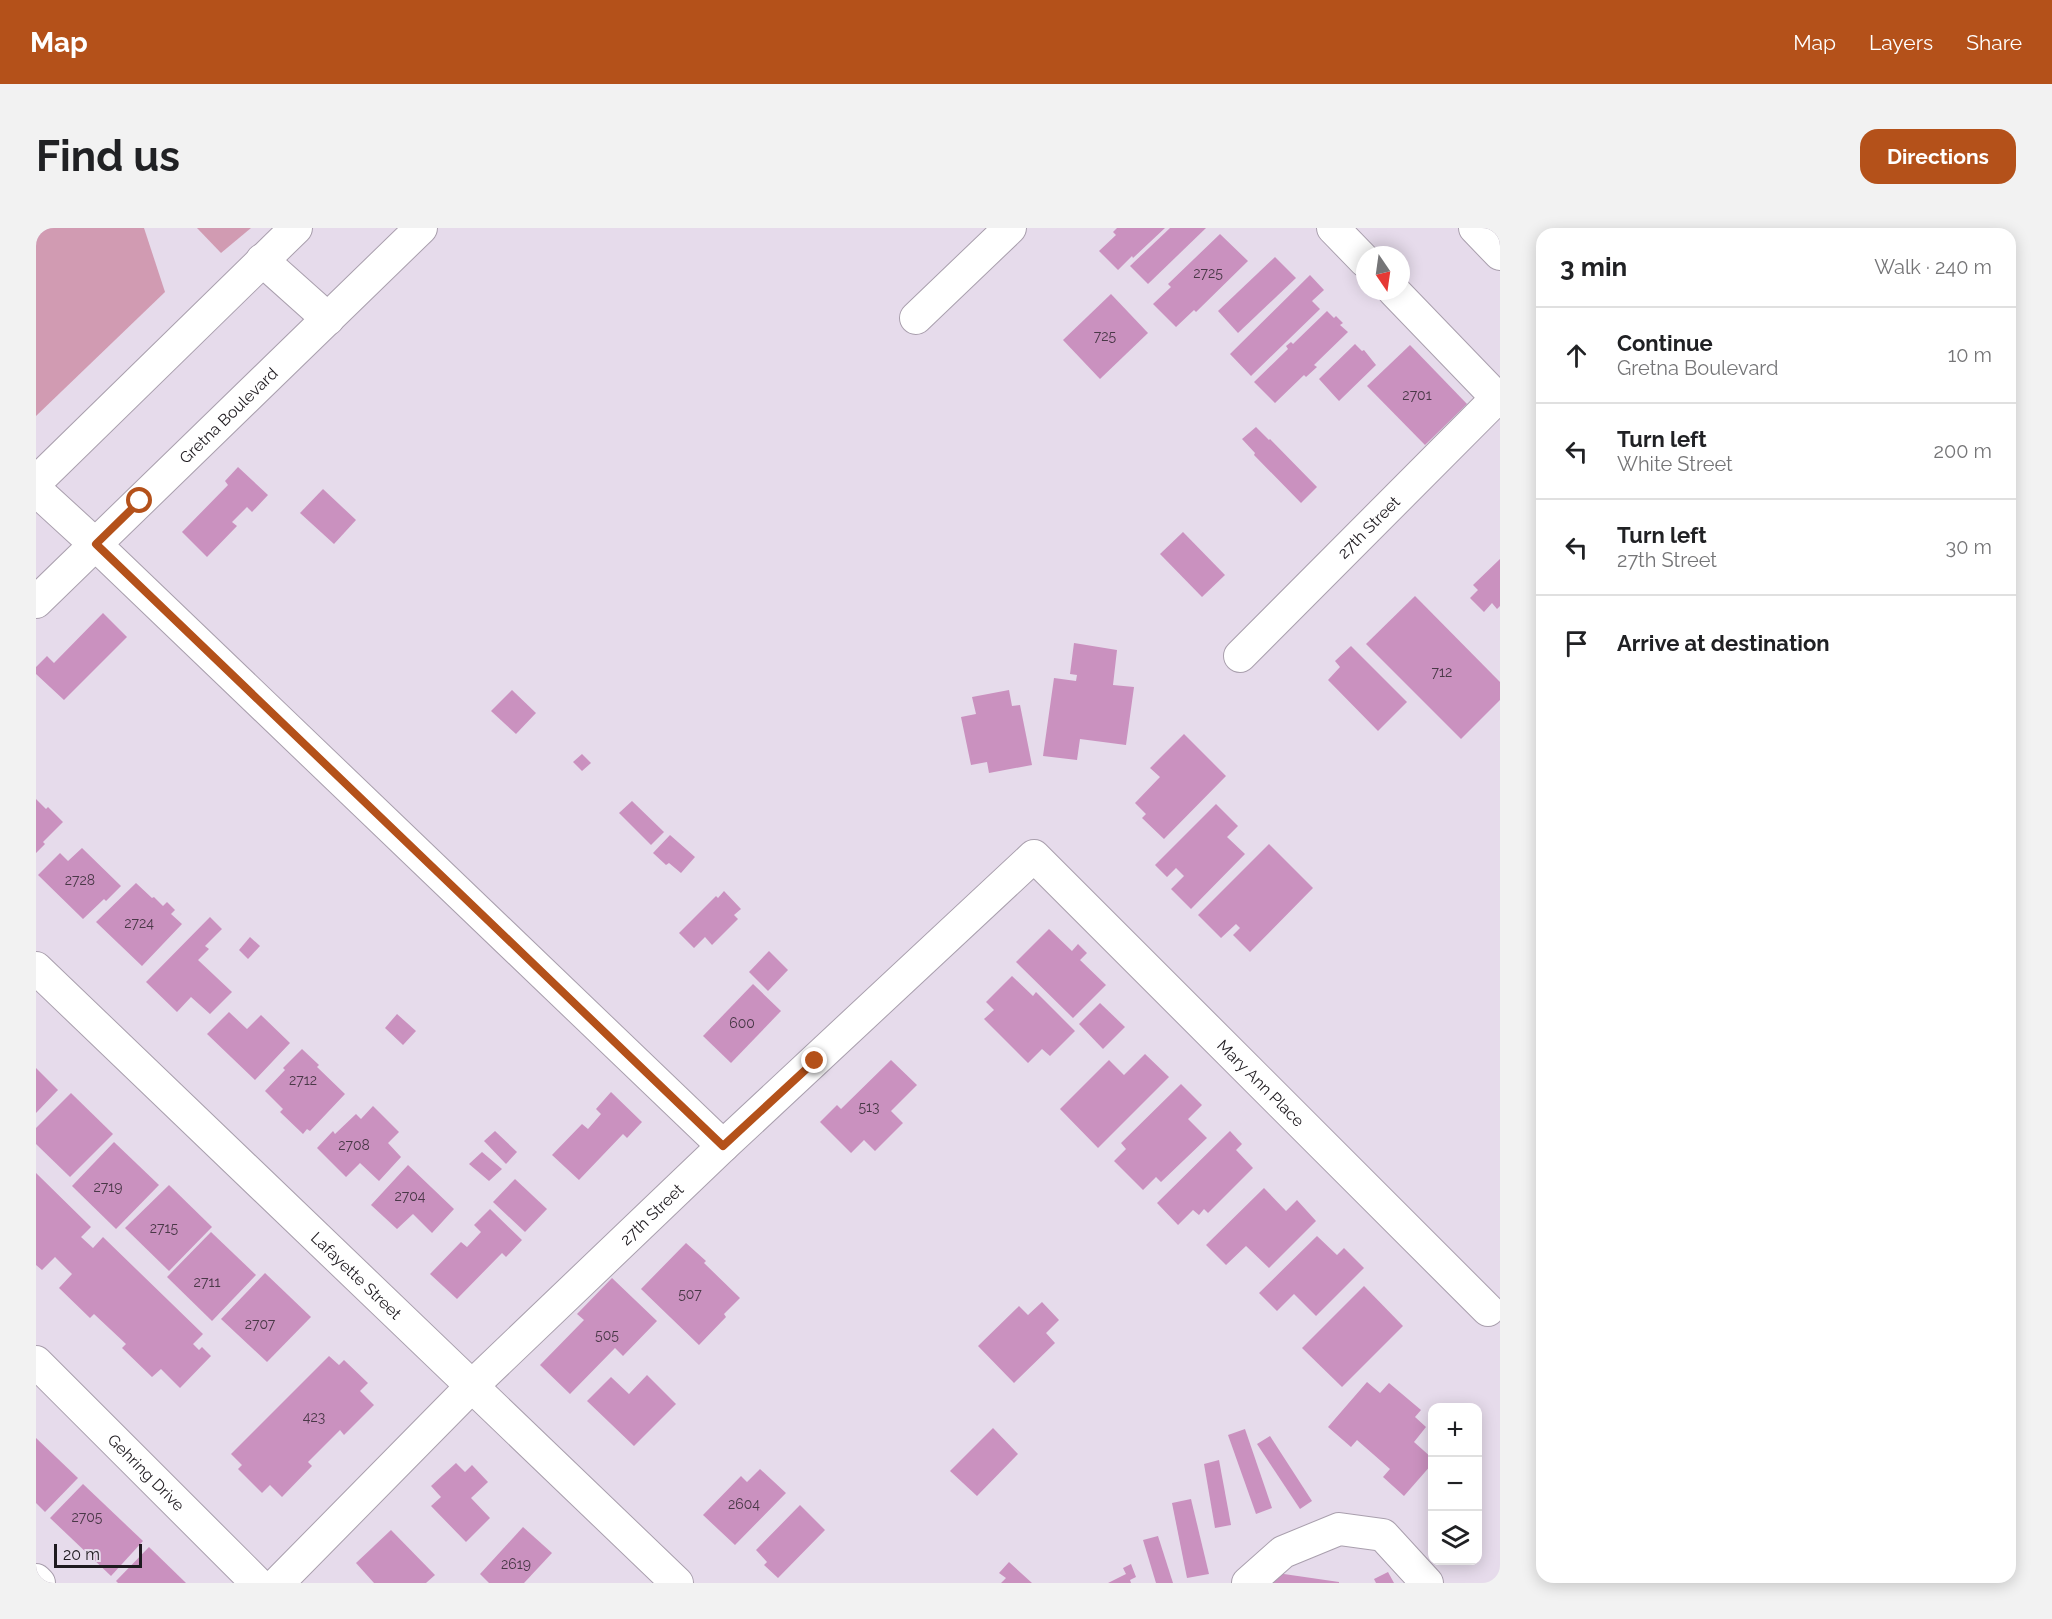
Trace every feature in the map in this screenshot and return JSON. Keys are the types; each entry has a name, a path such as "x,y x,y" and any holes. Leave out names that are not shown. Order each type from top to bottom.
{"street":[{"path":"36,482 296,228"},
{"name":"Gretna Boulevard","path":"36,602 421,228"},
{"path":"916,318 1011,228"},
{"path":"1333,228 1356,252"},
{"path":"1475,228 1500,254"},
{"path":"262,261 328,319"},
{"path":"1403,300 1498,400"},
{"name":"27th Street","path":"1240,656 1498,400"},
{"path":"36,490 96,544 723,1146"},
{"name":"27th Street","path":"278,1583 472,1386 723,1146 1034,856"},
{"name":"Mary Ann Place","path":"1034,856 1488,1310"},
{"name":"Lafayette Street","path":"36,968 676,1583"},
{"name":"Gehring Drive","path":"36,1362 257,1583"},
{"path":"1248,1583 1283,1552 1339,1529 1383,1535 1427,1583"}],"shaded area":[{"path":"36,228 144,228 165,292 36,416"},
{"path":"197,228 251,228 221,253"}],"building":[{"path":"1117,228 1165,228 1118,270 1099,251 1116,235 1113,232"},
{"path":"1170,228 1206,228 1148,284 1130,266"},
{"path":"1220,234 1248,261 1196,312 1194,310 1176,327 1153,304 1171,287 1168,284"},
{"path":"1275,257 1296,278 1238,333 1218,311"},
{"path":"1310,275 1324,290 1312,301 1320,309 1251,376 1230,354"},
{"path":"1111,294 1148,333 1100,379 1063,340"},
{"path":"1327,311 1343,323 1340,325 1348,332 1314,365 1317,367 1306,377 1304,375 1275,403 1254,382 1288,349 1286,346 1291,342 1293,344"},
{"path":"1355,344 1362,351 1364,350 1376,365 1339,401 1319,379"},
{"path":"1410,345 1467,404 1425,445 1367,386"},
{"path":"1256,427 1317,487 1301,503 1254,455 1255,453 1242,439"},
{"path":"238,467 268,495 252,512 247,507 232,522 237,526 207,557 182,532 228,485 225,481"},
{"path":"323,489 356,520 334,544 300,513"},
{"path":"1183,532 1225,575 1202,597 1160,554"},
{"path":"1500,559 1500,606 1497,609 1492,603 1484,612 1470,598 1478,590 1473,585"},
{"path":"1415,596 1500,682 1500,700 1461,739 1366,644"},
{"path":"103,613 127,637 64,700 36,674 36,667 47,656 54,663"},
{"path":"1074,643 1117,650 1113,685 1134,687 1126,745 1080,739 1077,760 1043,756 1054,678 1076,681 1077,675 1070,674"},
{"path":"1351,646 1407,702 1378,731 1328,680 1340,667 1335,661"},
{"path":"512,690 536,713 516,734 491,711"},
{"path":"1009,690 1012,706 1020,705 1032,765 989,773 987,762 971,765 961,717 976,714 972,697"},
{"path":"1184,734 1226,776 1164,839 1142,818 1146,814 1135,803 1160,777 1150,768"},
{"path":"582,754 591,763 582,771 573,762"},
{"path":"36,799 63,822 43,842 45,844 36,853"},
{"path":"632,801 664,832 651,845 619,813"},
{"path":"1216,804 1238,826 1227,837 1245,854 1191,909 1171,889 1184,876 1176,868 1167,877 1155,865"},
{"path":"670,835 695,857 681,873 669,863 666,865 653,853"},
{"path":"1269,844 1313,888 1250,952 1233,935 1240,928 1236,924 1221,938 1198,915"},
{"path":"82,848 121,886 83,919 38,875 60,853 68,861"},
{"path":"136,883 163,906 167,902 175,910 171,914 182,924 142,966 96,922"},
{"path":"724,891 741,909 734,915 738,919 712,945 705,937 694,948 679,933 716,896 718,898"},
{"path":"210,917 222,929 205,946 209,949 198,960 232,992 210,1014 191,997 177,1012 146,982"},
{"path":"1049,929 1072,951 1078,944 1087,953 1080,960 1106,985 1073,1018 1016,962"},
{"path":"250,937 260,946 248,959 239,950"},
{"path":"769,951 788,970 768,991 749,972"},
{"path":"1012,976 1033,996 1036,992 1075,1031 1050,1056 1042,1049 1028,1063 984,1019 994,1010 986,1002"},
{"path":"753,984 781,1011 731,1063 703,1036"},
{"path":"1100,1003 1125,1027 1103,1049 1079,1024"},
{"path":"229,1012 247,1029 261,1015 290,1043 255,1080 207,1034"},
{"path":"397,1014 416,1031 403,1045 385,1028"},
{"path":"302,1049 345,1094 310,1131 307,1129 303,1134 280,1112 283,1109 265,1091"},
{"path":"1145,1054 1169,1077 1098,1148 1060,1109 1109,1060 1124,1075"},
{"path":"891,1060 917,1085 891,1111 903,1123 875,1151 864,1140 851,1153 820,1122 837,1105 841,1109"},
{"path":"36,1068 58,1090 36,1113"},
{"path":"1181,1084 1202,1105 1188,1119 1207,1138 1161,1182 1156,1177 1143,1190 1114,1161 1126,1149 1121,1143"},
{"path":"611,1092 642,1122 627,1138 623,1134 579,1180 552,1155 582,1124 588,1129 601,1114 596,1109"},
{"path":"71,1093 113,1134 70,1177 36,1144 36,1128"},
{"path":"373,1106 399,1132 388,1143 401,1157 379,1181 360,1163 346,1177 317,1148 333,1131 335,1134 356,1114 361,1119"},
{"path":"495,1131 517,1152 506,1164 484,1141"},
{"path":"1230,1131 1242,1144 1236,1150 1253,1168 1208,1213 1204,1209 1199,1215 1193,1210 1178,1225 1157,1203"},
{"path":"114,1142 159,1185 116,1229 72,1186"},
{"path":"482,1152 502,1169 489,1181 469,1164"},
{"path":"408,1165 454,1209 432,1233 413,1214 397,1229 371,1205"},
{"path":"36,1173 91,1227 81,1237 93,1248 103,1237 203,1334 193,1344 199,1350 202,1347 211,1356 180,1388 161,1369 152,1377 122,1348 126,1344 94,1314 90,1318 59,1288 72,1274 55,1257 42,1270 36,1265"},
{"path":"515,1179 547,1209 525,1232 493,1202"},
{"path":"169,1185 212,1227 169,1271 125,1228"},
{"path":"1264,1188 1286,1211 1297,1200 1316,1221 1269,1268 1246,1246 1226,1265 1206,1245"},
{"path":"490,1209 522,1240 506,1257 502,1253 457,1299 430,1274 461,1242 467,1247 481,1232 474,1225"},
{"path":"211,1232 256,1275 212,1321 167,1277"},
{"path":"1317,1236 1337,1255 1344,1248 1364,1268 1316,1316 1294,1294 1277,1311 1259,1293"},
{"path":"686,1243 740,1298 724,1314 726,1317 699,1345 641,1289"},
{"path":"265,1273 311,1317 267,1362 221,1319"},
{"path":"612,1278 657,1321 623,1356 615,1348 570,1394 540,1365 584,1320 577,1314"},
{"path":"1364,1286 1403,1326 1342,1387 1302,1348"},
{"path":"1042,1302 1059,1320 1046,1333 1055,1343 1014,1383 978,1346 1019,1306 1028,1315"},
{"path":"329,1356 339,1365 344,1360 368,1383 360,1391 374,1405 344,1435 340,1430 308,1462 312,1466 282,1497 270,1485 262,1493 238,1469 242,1465 231,1454"},
{"path":"647,1375 676,1404 634,1446 587,1401 611,1377 629,1394"},
{"path":"1367,1382 1380,1393 1389,1383 1421,1410 1415,1417 1426,1427 1414,1442 1428,1454 1428,1469 1404,1496 1383,1477 1390,1469 1357,1440 1351,1447 1328,1427"},
{"path":"993,1428 1018,1454 977,1496 950,1471"},
{"path":"1245,1429 1272,1508 1256,1514 1228,1435"},
{"path":"1270,1436 1312,1501 1300,1509 1257,1444"},
{"path":"36,1438 78,1478 45,1512 36,1503"},
{"path":"1219,1460 1231,1525 1215,1528 1204,1464"},
{"path":"456,1463 465,1472 472,1465 488,1482 471,1498 490,1518 466,1542 431,1506 441,1497 431,1486"},
{"path":"760,1469 786,1493 735,1545 703,1515 741,1476 747,1482"},
{"path":"83,1484 143,1541 111,1576 50,1518"},
{"path":"1191,1499 1209,1574 1187,1578 1172,1503"},
{"path":"800,1505 825,1530 778,1578 764,1565 767,1562 756,1550"},
{"path":"523,1527 552,1553 524,1583 489,1583 480,1574"},
{"path":"391,1530 435,1575 426,1583 374,1583 356,1563"},
{"path":"1158,1536 1173,1583 1156,1583 1143,1540"},
{"path":"149,1547 186,1583 118,1583 116,1581"},
{"path":"1009,1562 1032,1583 1001,1583 1006,1578 999,1573"},
{"path":"1131,1564 1136,1577 1130,1580 1131,1583 1108,1583 1126,1574 1123,1568"},
{"path":"1264,1571 1339,1582 1339,1583 1263,1583"},
{"path":"1388,1572 1394,1583 1376,1583 1374,1579"}],"route":[{"path":"140,501 96,544 723,1146 815,1061"}]}
